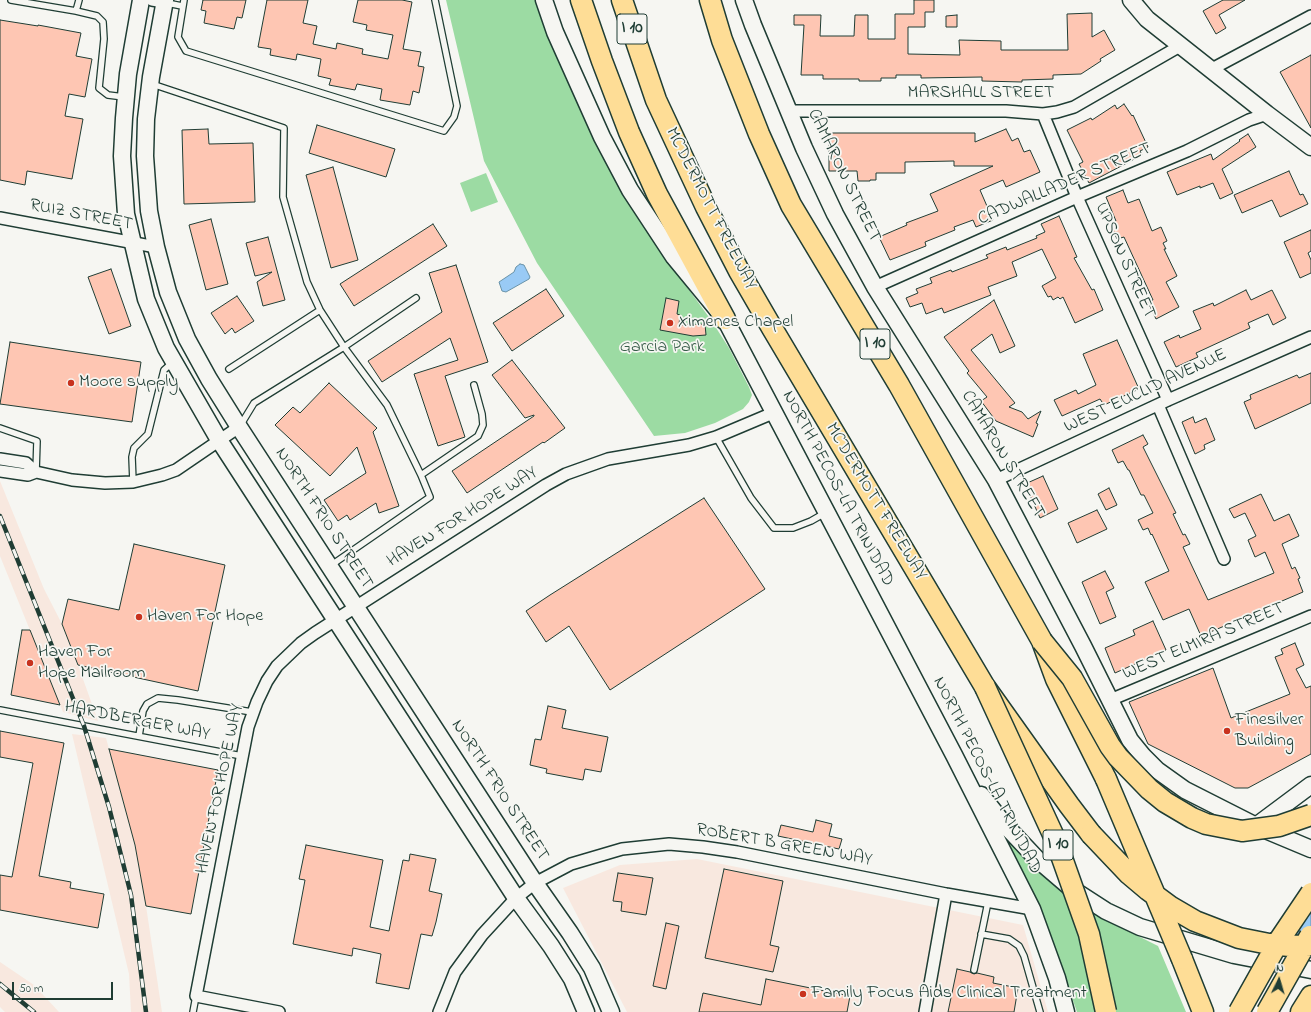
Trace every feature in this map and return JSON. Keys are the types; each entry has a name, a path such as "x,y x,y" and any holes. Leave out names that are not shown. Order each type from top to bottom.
{"highway":[{"path":"581,0 602,61 627,125 657,194 725,319"},
{"name":"MCDERMOTT FREEWAY","path":"622,0 656,100 706,208 739,271 985,687 1056,841 1089,934 1106,1012"},
{"name":"I 10","path":"710,0 722,40 759,134 791,205 899,384 1042,641 1056,679 1106,780 1203,1012"},
{"path":"1042,641 1072,678 1090,712 1118,757 1149,789 1165,802 1192,818 1206,824 1242,831 1279,826 1311,816"},
{"path":"985,687 1091,834 1129,874 1148,890 1171,907 1196,921 1239,938 1269,944 1290,946 1311,945"},
{"path":"1239,1012 1280,939 1311,893"},
{"path":"1267,1012 1311,934"},
{"path":"1279,1012 1311,960"},
{"path":"1301,1012 1311,996"}],"main road":[{"path":"141,0 128,74 126,97 122,156 126,214 146,298 166,348 219,440 516,898 551,946 572,979 586,1012"},
{"name":"NORTH PECOS-LA TRINIDAD","path":"544,0 555,32 602,138 630,190 674,258 725,319 954,755 1032,909 1057,978 1066,1012"},
{"name":"CAMARON STREET","path":"744,0 804,148 836,214 875,286 996,480 1076,632 1130,740 1157,770 1185,790 1256,826 1311,849"},
{"path":"1131,0 1147,18 1180,46 1311,147"},
{"name":"NORTH FRIO STREET","path":"160,1 146,119 145,156 149,211 156,247 168,292 186,339 239,427 535,883 592,968 611,1012"},
{"path":"954,755 971,783 1020,843 1037,860 1087,900 1140,927 1234,955 1311,970"},
{"path":"1256,826 1311,785"}],"street":[{"path":"1210,70 1311,16"},
{"name":"MARSHALL STREET","path":"789,111 999,111 1043,114 1058,112 1074,107 1180,46"},
{"name":"UPSON STREET","path":"1043,114 1077,197 1168,400"},
{"name":"CADWALLADER STREET","path":"875,286 1077,197 1187,151 1249,120 1267,114"},
{"name":"RUIZ STREET","path":"0,218 156,247"},
{"name":"WEST EUCLID AVENUE","path":"996,480 1168,400 1311,337"},
{"path":"1158,405 1224,559"},
{"name":"HAVEN FOR HOPE WAY","path":"196,996 242,756 252,712 267,681 279,664 301,643 356,606 546,485 566,474 608,459 689,445 716,437 774,413"},
{"path":"0,459 26,463 36,472 72,480 105,483 133,482 176,470 239,427"},
{"path":"0,471 28,476 36,472"},
{"name":"WEST ELMIRA STREET","path":"1110,700 1311,616"},
{"name":"ROBERT B GREEN WAY","path":"439,1012 455,972 482,935 516,898 535,883 571,864 622,849 669,844 703,847 737,852 946,894 1032,909"},
{"path":"924,1012 946,894"},
{"path":"196,996 279,1012"}],"lane":[{"path":"11,0 97,16 103,22 104,39 99,88 108,94 126,97"},
{"path":"76,11 79,0"},
{"path":"160,1 183,3 178,37 186,51 444,131 454,117 457,106 435,0"},
{"path":"150,83 284,128 283,197 307,282 320,310 344,347 387,405 430,497 330,566"},
{"path":"239,427 254,403 344,347 416,298"},
{"path":"228,369 320,310"},
{"path":"133,482 132,457 134,448 148,434 164,370 173,362"},
{"path":"421,475 478,436 483,425 482,414 474,385"},
{"path":"0,428 37,441 36,472"},
{"path":"716,437 751,498 774,528 793,528 811,521 827,512"},
{"path":"139,736 143,711 147,704 158,698 252,712"},
{"name":"HARDBERGER WAY","path":"0,710 242,756"},
{"path":"974,970 988,902"},
{"path":"982,934 1009,939 1019,946 1024,956 1040,1012"},
{"path":"193,1012 196,996"}],"shaded area":[{"path":"0,481 44,589 62,624 98,721 63,712 0,556"},
{"path":"72,734 106,738 135,845 162,1012 131,1012 129,974"},
{"path":"697,859 1023,925 1048,1012 627,1012 563,888 620,865"},
{"path":"0,962 34,985 59,1012 5,1012 0,1007"}],"green space":[{"name":"Garcia Park","path":"446,0 536,0 572,90 606,159 663,254 711,320 729,348 749,387 752,395 749,402 743,409 715,423 685,433 654,436 537,263 484,161"},
{"path":"486,173 498,202 471,212 460,183"},
{"path":"999,832 1049,880 1112,923 1158,946 1186,1012 1077,1012 1046,924"}],"water":[{"path":"520,264 524,265 530,277 529,279 506,292 502,291 499,282 514,272 516,267"},
{"path":"1298,911 1311,914 1311,940 1283,936"}],"building":[{"path":"203,0 246,0 242,18 237,17 234,29 204,23 206,11 201,10"},
{"path":"267,0 308,0 303,23 317,26 313,44 336,49 337,43 363,49 362,54 388,59 393,35 366,30 367,25 353,22 358,0 402,0 412,2 403,49 421,52 418,66 424,67 419,93 413,91 410,105 380,100 382,89 357,84 355,90 329,85 331,79 318,76 321,59 297,54 296,60 270,55 271,49 258,47"},
{"path":"914,0 934,0 934,12 925,12 925,27 908,27 908,54 960,55 959,40 1001,41 1001,50 1068,50 1067,14 1092,13 1092,37 1104,30 1115,50 1100,59 1101,61 1081,74 1053,75 1053,79 1022,80 1022,82 982,81 982,77 921,78 921,75 896,75 896,78 881,78 881,81 859,81 859,79 823,79 823,75 801,75 804,25 794,25 794,15 821,15 820,36 854,36 855,15 868,15 868,39 895,39 895,14 914,14"},
{"path":"1223,0 1245,0 1219,15 1226,28 1216,34 1203,11"},
{"path":"957,15 957,27 946,27 946,16"},
{"path":"0,20 81,33 76,56 92,59 85,97 69,94 65,116 83,119 72,179 27,171 25,185 0,180"},
{"path":"1311,55 1311,128 1280,72"},
{"path":"1124,104 1132,116 1133,115 1148,147 1140,151 1142,155 1089,183 1079,164 1083,162 1067,130 1091,118 1092,120 1115,105 1117,109"},
{"path":"317,125 395,149 386,177 309,153"},
{"path":"208,129 209,144 253,143 255,202 184,204 182,130"},
{"path":"1006,129 1012,141 1018,138 1024,152 1030,150 1040,172 1006,187 1003,180 980,190 993,220 976,227 973,220 954,227 955,230 925,242 926,246 890,260 879,237 907,225 906,223 938,211 930,194 993,166 954,166 954,161 905,162 905,173 876,173 876,180 870,181 858,181 857,171 829,171 829,133 975,133 975,142"},
{"path":"1248,134 1256,147 1222,169 1233,193 1220,199 1213,183 1200,188 1200,186 1177,195 1167,172 1211,154 1213,160"},
{"path":"333,167 358,260 331,268 306,175"},
{"path":"1289,171 1300,195 1303,194 1308,204 1280,217 1272,200 1242,213 1234,195"},
{"path":"1123,190 1128,203 1139,199 1152,231 1161,227 1167,241 1163,243 1166,249 1164,249 1177,276 1166,282 1179,307 1156,319 1148,302 1153,300 1124,237 1117,239 1110,223 1116,221 1106,197"},
{"path":"1059,216 1077,257 1074,258 1092,290 1094,289 1103,310 1075,323 1063,297 1060,299 1058,297 1053,300 1051,296 1048,297 1042,286 1056,278 1042,249 1012,262 1017,276 988,287 991,295 944,313 942,308 926,314 922,303 910,307 906,298 918,293 916,289 932,283 930,278 951,270 952,272 988,258 986,255 1006,247 1007,250 1037,238 1036,236 1045,232 1041,224"},
{"path":"211,219 228,284 206,290 189,225"},
{"path":"433,224 447,246 354,306 340,284"},
{"path":"1311,230 1311,251 1308,253 1311,260 1311,273 1300,278 1284,242"},
{"path":"268,237 285,300 263,306 257,282 272,272 255,276 246,243"},
{"path":"456,265 488,362 445,376 465,437 438,446 414,374 458,360 450,338 382,382 368,361 442,312 429,273"},
{"path":"111,269 131,326 109,334 88,277"},
{"path":"546,289 564,316 512,351 493,323"},
{"path":"1246,290 1251,300 1272,290 1286,318 1273,325 1268,314 1248,323 1250,328 1196,353 1198,357 1176,367 1164,342 1179,335 1180,338 1201,329 1193,311 1213,303 1214,306"},
{"path":"237,296 254,321 235,333 232,328 225,334 211,313"},
{"name":"Ximenes Chapel","path":"666,298 679,301 677,314 680,315 679,325 705,324 706,335 693,336 660,330"},
{"path":"994,300 1015,346 1000,353 992,334 971,350 1015,403 1009,407 1022,412 1028,419 1041,411 1036,423 1038,424 1033,437 996,421 981,401 987,397 967,373 969,371 944,337"},
{"path":"1117,340 1139,389 1104,405 1100,399 1062,416 1054,400 1076,390 1078,394 1096,385 1083,354"},
{"name":"Moore supply","path":"10,342 141,362 132,422 0,404"},
{"path":"512,360 565,428 467,493 452,471 534,416 525,418 492,375"},
{"path":"1311,373 1311,403 1255,429 1244,402 1251,399 1250,395 1297,375 1299,378"},
{"path":"329,383 377,428 373,432 399,506 379,513 376,503 350,520 347,515 338,521 324,500 366,473 357,447 330,476 275,425 293,407 300,413"},
{"path":"1193,417 1195,423 1206,418 1215,440 1204,445 1205,449 1195,454 1182,422"},
{"path":"1143,435 1148,444 1143,447 1176,513 1173,514 1183,535 1185,534 1190,544 1183,547 1208,600 1274,573 1265,552 1255,557 1248,540 1256,536 1245,513 1234,518 1229,509 1261,494 1274,521 1289,514 1299,536 1282,544 1292,569 1295,567 1300,578 1298,579 1303,592 1268,607 1268,609 1257,612 1201,636 1189,609 1163,620 1145,582 1169,571 1152,534 1151,535 1148,528 1143,530 1138,520 1153,513 1144,495 1141,495 1129,470 1123,461 1118,463 1112,450"},
{"path":"1043,476 1058,509 1040,518 1025,484"},
{"path":"1109,488 1117,505 1106,510 1098,494"},
{"path":"704,498 765,589 610,690 569,626 546,642 526,611"},
{"path":"1097,510 1107,529 1077,543 1068,523"},
{"name":"Haven For Hope","path":"134,544 225,565 198,691 78,665 62,624 68,599 119,610"},
{"path":"1105,571 1114,588 1106,592 1116,617 1100,624 1082,582"},
{"path":"1153,621 1166,650 1115,673 1105,648 1135,635 1133,630"},
{"name":"Haven For Hope Mailroom","path":"22,630 30,630 60,705 11,695"},
{"name":"Finesilver Building","path":"1295,643 1304,665 1296,669 1306,688 1311,686 1311,754 1248,788 1235,788 1148,744 1129,702 1213,668 1231,718 1290,694 1275,657 1283,654 1281,649"},
{"path":"548,706 566,710 562,728 608,737 601,772 585,769 583,780 546,773 547,769 530,765 535,739 541,740"},
{"path":"0,731 64,743 39,876 71,882 70,888 104,894 98,928 0,910 0,875 12,877 33,763 0,757"},
{"path":"109,749 218,770 191,914 146,906 135,845"},
{"path":"816,820 832,824 829,836 842,839 839,849 778,836 781,825 813,832"},
{"path":"306,845 383,860 370,927 389,931 403,860 409,861 410,854 436,859 429,891 442,894 432,936 421,934 409,989 376,983 381,954 353,948 352,956 293,944 305,880 299,879"},
{"path":"724,869 783,881 770,945 779,947 773,972 705,958"},
{"path":"618,873 653,878 646,915 621,911 622,902 613,901"},
{"path":"666,923 679,926 666,989 653,986"},
{"path":"957,969 974,974 977,973 994,977 993,983 1018,988 1014,1012 948,1012"},
{"name":"Family Focus Aids Clinical Treatment","path":"766,979 850,996 847,1012 699,1012 703,993 761,1005"}],"railway":[{"path":"0,516 84,726 109,807 131,895 146,1012"},
{"path":"0,984 34,1012"}],"place":[{"name":"Ximenes Chapel","path":"670,323"},
{"name":"Moore supply","path":"71,383"},
{"name":"Haven For Hope","path":"139,617"},
{"name":"Haven For Hope Mailroom","path":"30,663"},
{"name":"Finesilver Building","path":"1227,731"},
{"name":"Family Focus Aids Clinical Treatment","path":"803,994"}]}
